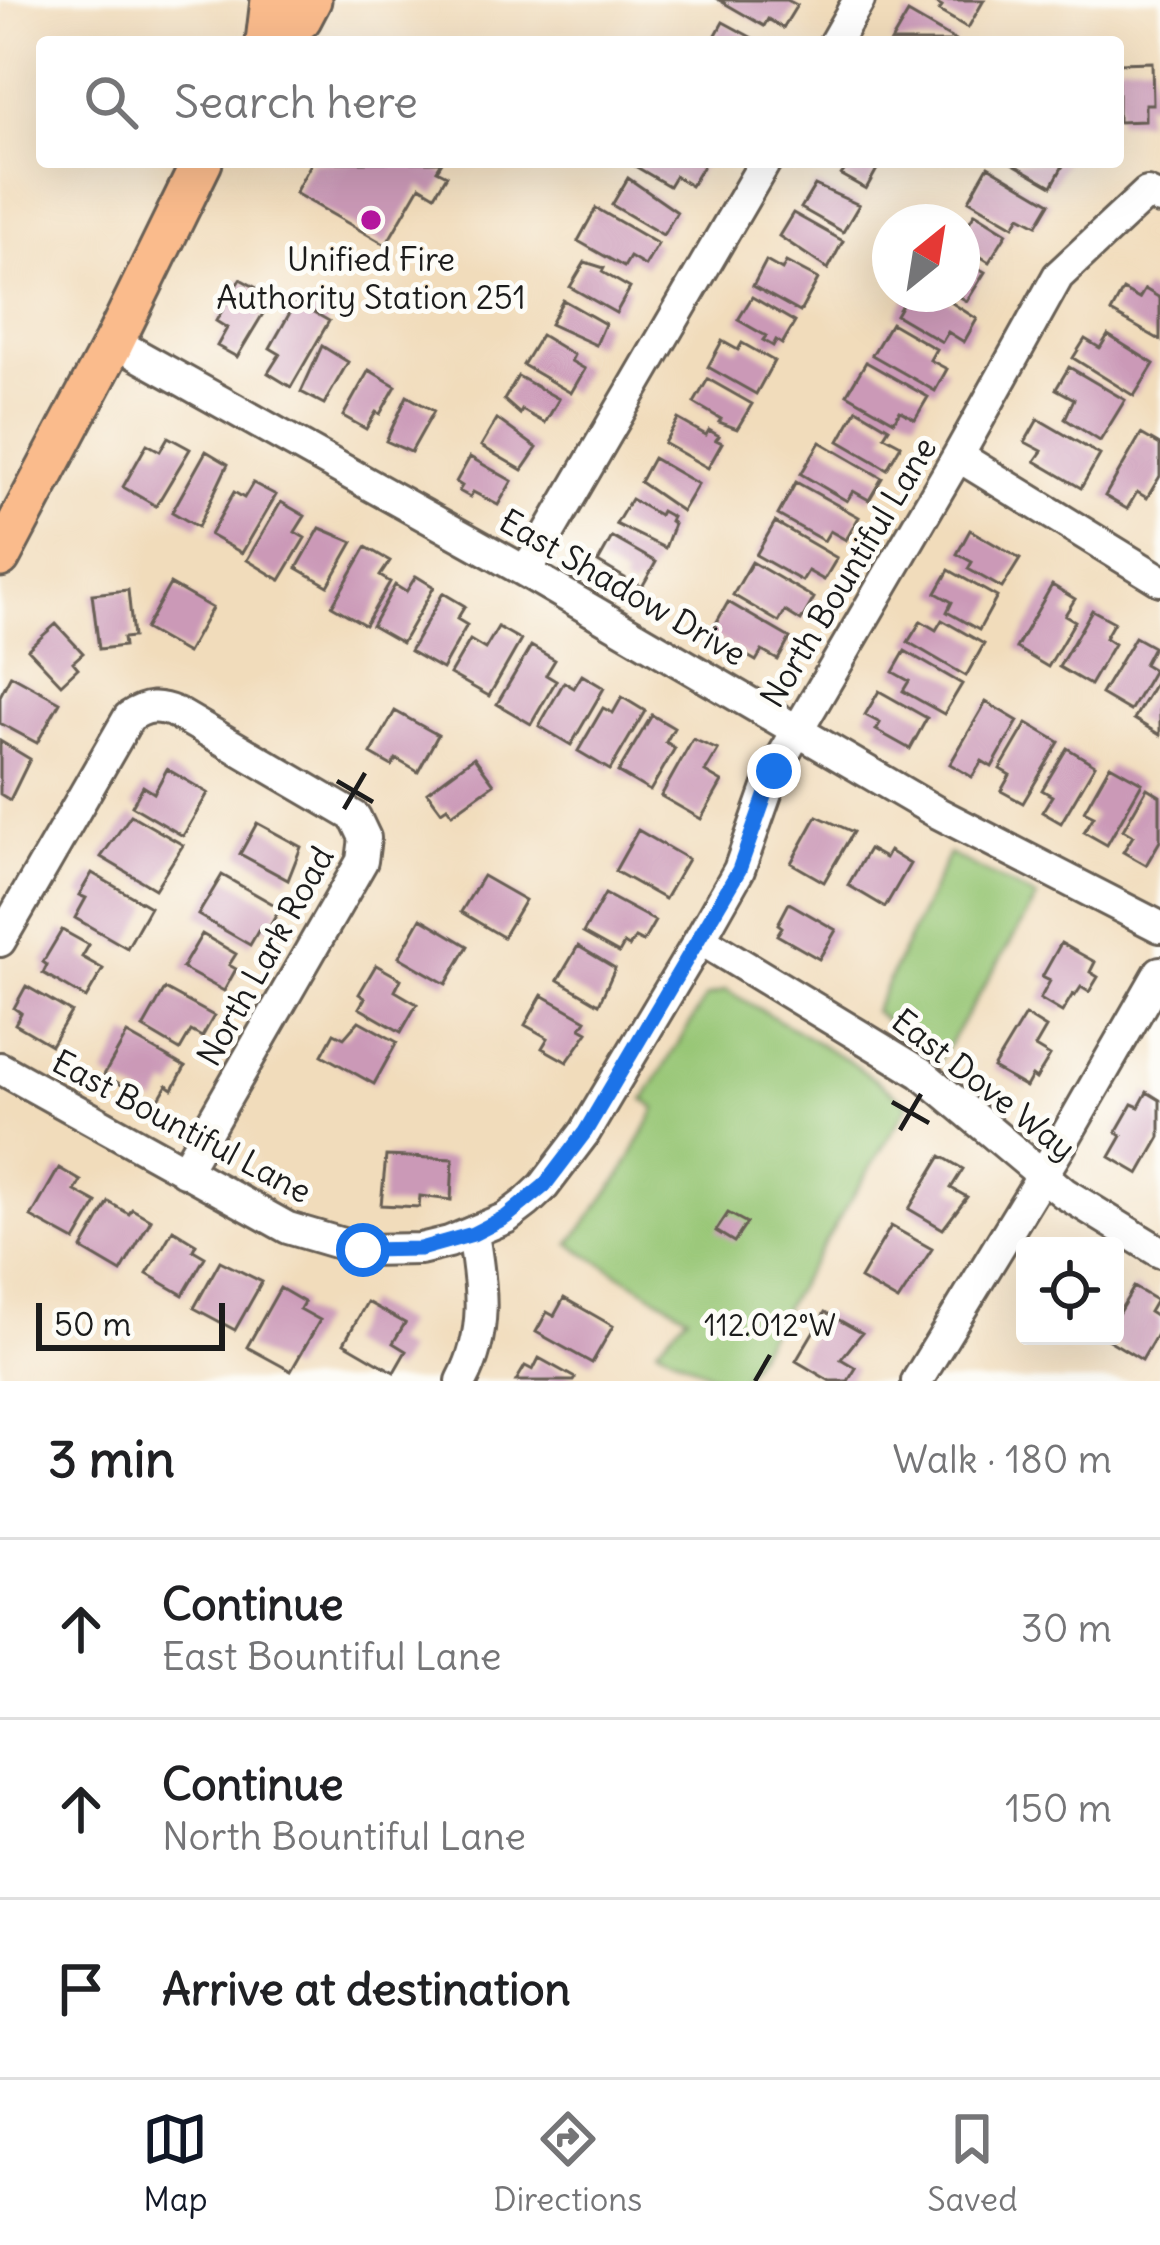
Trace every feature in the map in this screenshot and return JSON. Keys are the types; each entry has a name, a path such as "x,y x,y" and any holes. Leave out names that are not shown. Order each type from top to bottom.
{"main road":[{"path":"268,36 271,0"},
{"path":"277,36 301,19 311,0"},
{"path":"0,557 199,168"}],"street":[{"path":"838,36 859,0"},
{"path":"526,572 762,168"},
{"name":"North Bountiful Lane","path":"473,1234 527,1202 565,1161 739,870 774,771 796,729 958,457 1058,277 1154,196"},
{"name":"East Shadow Drive","path":"114,342 526,572 938,812 1160,927"},
{"path":"958,457 1160,580"},
{"name":"North Lark Road","path":"0,940 130,717 143,708 164,707 347,809 365,838 362,861 184,1171"},
{"name":"East Dove Way","path":"700,939 873,1040 921,1073 1042,1175 1160,1252"},
{"path":"917,1381 1160,971"},
{"name":"East Bountiful Lane","path":"0,1067 288,1228 363,1250 420,1249 473,1234"},
{"path":"462,1381 476,1348 483,1309 473,1234"}],"green space":[{"path":"949,854 1037,898 938,1063 874,1011"},
{"path":"726,990 846,1059 909,1104 740,1381 724,1381 657,1347 687,1315 570,1244 622,1174 656,1109 644,1100 706,997"}],"building":[{"path":"719,0 787,0 797,5 783,28 768,19 764,26"},
{"path":"930,0 984,0 968,28"},
{"path":"908,13 948,36 895,36"},
{"path":"723,22 749,36 715,36"},
{"path":"1152,62 1153,104 1145,104 1145,121 1124,122 1124,63"},
{"name":"Unified Fire Authority Station 251","path":"309,168 438,168 447,175 435,195 420,186 386,245 295,193"},
{"path":"638,168 702,168 691,186 675,176 669,186"},
{"path":"839,168 878,168 866,189 841,175 844,171"},
{"path":"987,168 1050,203 1037,225 1020,216 1014,226 969,200"},
{"path":"1020,168 1062,168 1052,186"},
{"path":"628,178 677,212 663,235 612,205"},
{"path":"815,185 859,205 843,232 801,208"},
{"path":"596,208 658,244 645,266 630,257 624,267 578,241"},
{"path":"793,213 843,241 828,269 779,236"},
{"path":"980,216 1007,233 989,262 980,256"},
{"path":"766,261 782,270 786,262 818,279 800,312 753,286"},
{"path":"585,262 604,268 602,272 630,288 616,313 570,287"},
{"path":"240,279 273,297 237,357 217,346 227,328 216,321"},
{"path":"1145,289 1160,298 1160,340 1111,312 1123,290 1139,299"},
{"path":"752,297 795,322 782,344 776,340 773,346 763,340 766,336 738,320"},
{"path":"563,300 605,324 596,345 550,324"},
{"path":"296,302 329,321 291,387 268,373 280,354 270,348"},
{"path":"966,312 977,319 964,342 948,332 942,342 896,315"},
{"path":"891,323 936,349 930,360 947,369 935,391 872,355"},
{"path":"541,335 574,355 571,361 585,369 571,393 523,365"},
{"path":"1108,335 1154,364 1134,396 1073,358 1085,339 1100,348"},
{"path":"722,341 738,350 742,343 774,361 756,394 708,367"},
{"path":"322,346 348,362 324,404 301,392"},
{"path":"866,362 928,397 915,419 900,411 894,421 847,394"},
{"path":"1069,367 1125,400 1100,441 1065,419 1074,399 1056,389"},
{"path":"369,370 396,386 366,429 343,416"},
{"path":"518,376 559,399 545,423 522,410 520,414 504,400"},
{"path":"708,379 752,404 737,429 694,403"},
{"path":"407,396 434,411 411,452 386,441"},
{"path":"857,409 889,428 884,436 901,445 887,469 839,441"},
{"path":"497,419 537,448 522,470 481,446"},
{"path":"678,419 706,435 709,430 719,436 716,440 722,443 708,468 664,443"},
{"path":"1038,419 1100,455 1081,488 1035,461 1042,451 1025,442"},
{"path":"1141,434 1160,445 1160,476 1147,498 1137,492 1127,509 1105,496"},
{"path":"168,437 190,449 156,506 123,487 147,444 160,451"},
{"path":"820,442 882,478 869,500 853,491 847,501 801,474"},
{"path":"206,451 228,464 198,527 172,512"},
{"path":"470,457 512,481 498,505 473,492 470,497 459,491 462,486 456,482"},
{"path":"653,458 698,484 682,511 640,482"},
{"path":"796,482 859,517 846,540 830,531 824,541 778,515"},
{"path":"253,483 276,495 242,553 210,535 234,492 244,498"},
{"path":"631,499 672,517 665,548 616,524"},
{"path":"281,502 305,516 295,532 305,538 280,580 247,560"},
{"path":"775,522 837,558 824,580 808,571 802,581 756,555"},
{"path":"320,528 353,542 328,586 297,568"},
{"path":"970,530 1020,559 1002,588 968,569 972,562 957,554"},
{"path":"612,537 656,562 642,587 636,584 633,590 622,584 625,578 598,562"},
{"path":"366,547 390,561 380,576 390,582 365,625 332,606"},
{"path":"752,562 814,598 801,621 785,611 779,622 733,595"},
{"path":"949,570 997,597 979,630 947,612 952,602 936,593"},
{"path":"416,576 434,587 402,643 372,626 395,585 406,592"},
{"path":"170,584 212,608 187,653 145,629"},
{"path":"1052,585 1075,599 1065,615 1075,621 1048,667 1016,648"},
{"path":"128,590 133,637 123,638 124,646 99,649 92,594"},
{"path":"443,593 465,606 457,619 467,625 442,669 410,651"},
{"path":"728,602 790,638 778,660 762,651 756,661 710,634"},
{"path":"1092,610 1114,622 1105,638 1114,644 1090,685 1059,667"},
{"path":"942,620 984,644 966,676 908,642 921,621 936,630"},
{"path":"56,624 83,653 73,662 78,668 61,684 28,649"},
{"path":"498,627 521,640 489,696 450,674 470,640 485,649"},
{"path":"1135,637 1153,647 1144,664 1154,670 1130,711 1101,694"},
{"path":"531,646 555,660 546,675 556,681 531,724 497,704"},
{"path":"905,651 962,684 944,714 903,691 909,681 893,672"},
{"path":"11,675 60,702 37,743 0,723 0,696"},
{"path":"582,675 604,688 571,745 539,726 564,682 574,688"},
{"path":"1160,675 1160,735 1134,719"},
{"path":"879,691 927,718 910,749 876,730 880,723 865,715"},
{"path":"622,697 645,711 610,770 578,751 603,708 613,713"},
{"path":"986,702 1018,721 992,767 982,761 972,777 950,764"},
{"path":"395,711 438,735 418,772 396,759 392,766 371,754"},
{"path":"652,715 674,728 666,742 675,748 650,791 618,772"},
{"path":"1027,723 1059,742 1023,803 1001,791 1010,775 1000,769"},
{"path":"693,739 718,750 705,772 722,782 701,819 661,796"},
{"path":"0,741 30,759 10,800 0,794"},
{"path":"1067,748 1095,765 1061,823 1042,812 1052,796 1042,790"},
{"path":"474,757 494,784 452,814 447,807 441,811 427,792"},
{"path":"1110,765 1142,783 1107,845 1084,832 1094,816 1084,811"},
{"path":"167,769 208,793 183,836 132,806 143,786 154,793"},
{"path":"1147,788 1160,796 1160,841 1146,865 1123,852 1133,836 1123,830"},
{"path":"131,815 183,845 155,889 101,857"},
{"path":"817,816 853,832 824,882 791,863"},
{"path":"257,823 301,847 288,880 240,854"},
{"path":"638,830 688,859 665,899 615,871"},
{"path":"869,849 885,858 889,851 910,864 885,907 848,885"},
{"path":"92,873 150,907 127,948 75,918 86,898 79,895"},
{"path":"222,875 280,908 268,930 261,926 250,945 198,915"},
{"path":"483,876 525,900 503,937 461,912"},
{"path":"605,894 655,921 643,942 635,938 619,953 583,933"},
{"path":"789,903 836,930 819,959 777,935"},
{"path":"421,918 468,946 446,984 399,957"},
{"path":"62,930 89,945 82,957 103,969 86,998 43,973 47,965 43,962"},
{"path":"202,934 236,954 229,965 236,969 224,991 182,968"},
{"path":"1061,943 1095,962 1090,972 1098,977 1089,992 1081,987 1073,994 1062,1012 1040,999 1050,981 1042,977"},
{"path":"578,946 615,968 599,1004 558,980"},
{"path":"376,965 401,979 395,991 417,1004 401,1032 359,1008 365,998 359,994"},
{"path":"26,986 71,1012 51,1045 15,1024 21,1013 14,1008"},
{"path":"165,989 214,1016 202,1037 191,1031 180,1050 143,1028"},
{"path":"542,995 586,1020 581,1028 588,1032 567,1062 542,1048 548,1038 525,1025"},
{"path":"1025,1015 1046,1028 1035,1047 1050,1056 1026,1087 993,1068"},
{"path":"359,1021 397,1042 374,1084 322,1055 334,1033 344,1038"},
{"path":"127,1034 185,1067 173,1089 167,1085 156,1104 104,1075"},
{"path":"1147,1092 1160,1100 1160,1137 1139,1174 1110,1157 1122,1136 1116,1132 1132,1104 1139,1107"},
{"path":"386,1156 453,1159 451,1200 420,1196 419,1207 381,1205"},
{"path":"941,1156 963,1169 951,1188 967,1197 943,1229 909,1209"},
{"path":"59,1168 81,1181 75,1191 97,1203 75,1241 31,1217"},
{"path":"109,1202 151,1220 121,1272 82,1249"},
{"path":"728,1213 747,1223 734,1242 716,1231"},
{"path":"891,1226 932,1249 898,1301 860,1279"},
{"path":"173,1230 196,1244 193,1250 205,1257 183,1295 147,1274"},
{"path":"220,1261 262,1282 235,1330 194,1308"},
{"path":"1134,1287 1156,1300 1149,1312 1160,1319 1160,1329 1142,1360 1117,1345 1124,1345 1124,1304"},
{"path":"280,1288 304,1302 300,1309 320,1320 291,1371 247,1347"},
{"path":"564,1298 613,1326 592,1363 536,1332 547,1312 554,1316"},
{"path":"367,1302 405,1323 393,1343 406,1351 394,1372 344,1343"},
{"path":"825,1312 862,1333 841,1359 856,1368 848,1381 830,1381 796,1361"},
{"path":"539,1358 575,1378 516,1381 525,1366 533,1370"}],"place":[{"name":"Unified Fire Authority Station 251","path":"371,220"}],"route":[{"path":"363,1250 420,1249 473,1234 506,1217 544,1186 585,1132 739,870 774,771"}]}
